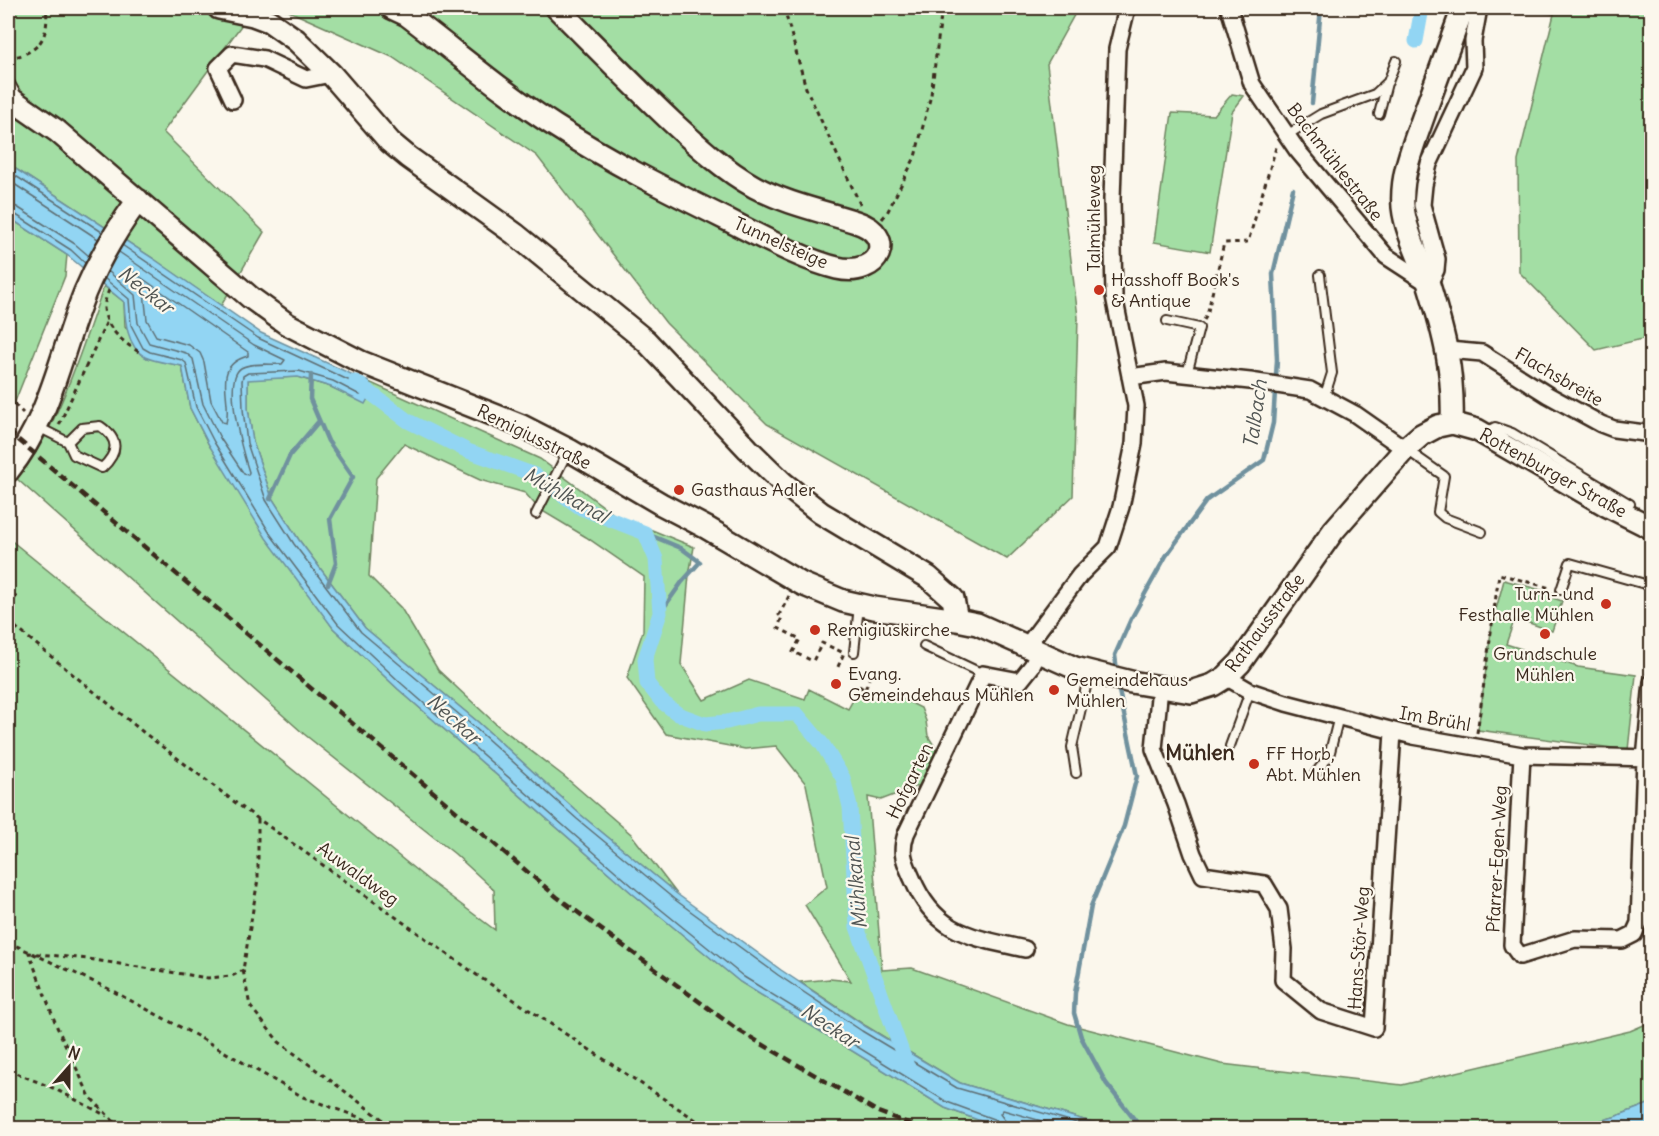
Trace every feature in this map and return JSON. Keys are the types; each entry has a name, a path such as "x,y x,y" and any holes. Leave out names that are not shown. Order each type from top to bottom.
{"street":[{"path":"219,8 246,13 269,21 296,40 408,157 516,234 646,341 748,449 790,489 821,513 928,577 953,599 957,620"},
{"name":"Tunnelsteige","path":"392,8 407,15 493,83 623,168 760,236 819,262 838,268 856,270 870,266 877,258 880,248 878,237 872,230"},
{"path":"557,8 651,102 727,169 755,186 788,201 861,223 872,230"},
{"name":"Talmühleweg","path":"1034,650 1032,639 1080,575 1108,547 1121,507 1134,444 1136,406 1114,296 1112,199 1117,49 1127,8"},
{"name":"Bachmühlestraße","path":"1229,8 1252,84 1297,150 1386,256 1429,284"},
{"path":"1452,423 1452,379 1448,350 1429,284 1409,232 1403,208 1404,179 1411,152 1463,8"},
{"path":"1429,284 1436,270 1437,259 1422,205 1424,185 1429,165 1474,68 1473,41 1479,8"},
{"path":"233,100 218,68 232,54 264,59 306,80 331,74"},
{"name":"Remigiusstraße","path":"16,102 57,131 133,207 287,324 361,362 522,426 569,450 797,581 843,600 859,604 957,620"},
{"path":"8,471 44,422 85,292 104,252 133,207"},
{"name":"Flachsbreite","path":"1448,350 1482,353 1548,395 1600,424 1614,429 1652,434"},
{"path":"1130,377 1166,372 1310,390 1355,414 1405,449"},
{"name":"Rathausstraße","path":"957,620 977,624 1093,674 1191,692 1213,685 1226,677 1246,655 1334,530 1405,449 1421,435 1438,426 1452,423"},
{"name":"Rottenburger Straße","path":"1452,423 1464,425 1484,434 1606,505 1652,528"},
{"path":"983,674 1020,681 1032,666 1034,650"},
{"name":"Hofgarten","path":"983,674 906,834 902,848 913,882 937,917 951,928 970,936 1025,949"},
{"name":"Im Brühl","path":"1226,677 1250,691 1286,703 1393,732 1522,755 1648,758"},
{"path":"1648,758 1652,682"},
{"name":"Hans-Stör-Weg","path":"1160,687 1154,749 1176,804 1192,854 1203,875 1264,884 1279,909 1284,949 1283,980 1321,1011 1374,1028 1393,732"},
{"name":"Pfarrer-Egen-Weg","path":"1522,755 1512,945 1520,956 1575,939 1622,940 1634,934 1639,923 1648,758"}],"lane":[{"path":"1378,114 1396,61"},
{"path":"8,80 16,102"},
{"path":"1284,132 1321,114 1375,94 1388,81"},
{"path":"1320,275 1332,373 1324,398"},
{"path":"1167,321 1199,328 1187,374"},
{"path":"44,422 68,442 74,455 102,468 111,460 115,444 112,434 100,426 82,428 68,442"},
{"path":"1484,434 1495,427 1512,433 1630,504"},
{"path":"1405,449 1444,476 1438,512 1445,518 1482,532"},
{"path":"536,514 569,450"},
{"path":"1561,590 1570,563 1652,586"},
{"path":"854,652 859,604"},
{"path":"924,646 983,674"},
{"path":"1076,773 1072,747 1093,674"},
{"path":"1230,746 1250,691"},
{"path":"1315,774 1329,756 1339,716"}],"path":[{"path":"8,58 34,50 41,43 48,21 46,8"},
{"path":"784,8 806,88 872,230 887,213 915,158 931,95 942,8"},
{"path":"1199,328 1207,315 1224,243 1248,242 1284,132"},
{"path":"109,290 104,307 107,321 123,343 139,352"},
{"path":"8,398 22,413 44,422 107,321"},
{"path":"1475,746 1499,574 1561,590"},
{"path":"797,581 779,615 782,617 778,628 800,639 794,652 813,661 822,643 844,653 837,669"},
{"path":"8,606 19,593"},
{"name":"Auwaldweg","path":"8,621 143,732 258,819 481,978 708,1128"},
{"path":"861,697 869,679"},
{"path":"859,686 865,690"},
{"path":"258,819 258,879 243,970 250,1006 279,1042 394,1128"},
{"path":"8,942 107,988 303,1097 389,1128"},
{"path":"29,953 88,959 208,978 232,976 243,970"},
{"path":"29,953 57,1027 90,1097 120,1128"},
{"path":"8,1070 53,1088 111,1119"}],"green space":[{"path":"8,8 254,8 163,132 264,232 221,306 154,259 8,164"},
{"path":"282,8 1078,8 1047,64 1078,317 1073,496 1007,559 767,424 666,323 537,156 392,57"},
{"path":"1520,8 1651,8 1651,337 1596,350 1519,272 1518,161 1554,14"},
{"path":"1232,94 1244,96 1232,112 1210,252 1154,242 1172,113 1214,115"},
{"path":"8,217 67,255 65,276 14,404 8,406"},
{"path":"104,286 124,302 125,326 147,358 182,366 190,408 209,445 333,628 398,689 633,894 740,982 945,1108 1000,1128 8,1128 8,538 427,879 495,930 494,890 455,854 304,734 17,479 45,438 57,413"},
{"path":"297,377 331,387 365,403 371,393 369,382 540,459 615,515 694,547 689,575 681,664 704,700 749,680 805,699 809,689 848,709 857,693 866,697 870,691 883,699 889,692 921,708 928,736 937,750 923,784 881,800 868,797 882,970 912,968 1068,1024 1222,1064 1402,1085 1630,1031 1651,1022 1651,1103 1614,1117 1574,1128 1120,1128 1084,1120 960,1083 866,1026 800,982 830,979 851,981 805,905 827,887 806,784 776,746 745,749 666,734 627,678 643,631 644,577 586,537 539,509 525,493 480,480 404,444 376,478 369,576 401,608 438,670 497,725 565,777 631,834 677,894 581,815 478,722 365,628 299,540 272,498 253,442 248,408 248,379"},
{"path":"1504,580 1552,593 1550,597 1562,601 1552,631 1515,618 1506,644 1578,667 1636,675 1628,750 1478,730 1492,624"}],"water":[{"name":"Neckar","path":"8,164 154,259 261,333 369,382 371,393 365,404 331,387 298,377 248,380 248,408 253,442 272,498 299,540 365,628 478,722 581,815 677,894 781,970 865,1026 960,1083 1084,1120 1120,1128 1000,1128 945,1108 740,982 633,894 398,689 333,628 266,538 209,445 190,408 182,366 153,360 139,353 128,332 124,302 67,255 8,217"},
{"path":"1651,1103 1651,1128 1574,1128 1614,1117"}],"waterway":[{"name":"Talbach","path":"1312,103 1321,8"},
{"path":"1416,41 1422,8"},
{"name":"Talbach","path":"1117,671 1115,655 1131,619 1166,556 1207,500 1264,460 1273,423 1277,360 1273,274 1293,189"},
{"path":"311,375 310,399 328,441 353,477 330,519 336,563 328,584"},
{"name":"Mühlkanal","path":"356,382 408,421 468,451 535,475 581,508 645,533 656,559 660,613 645,659 647,683 661,701 678,714 705,724 727,722 758,714 797,714 823,745 843,778 850,807 857,927 907,1066"},
{"path":"270,499 290,455 319,421"},
{"path":"645,533 681,548 700,562 682,582 660,613"},
{"path":"1118,686 1137,776 1124,826 1091,906 1075,993 1074,1013 1081,1037 1106,1083 1141,1128"}],"railway":[{"path":"8,431 557,897 738,1030 878,1112 921,1128"}],"place":[{"name":"Hasshoff Book's & Antique","path":"1099,290"},
{"name":"Gasthaus Adler","path":"679,490"},
{"name":"Turn- und Festhalle Mühlen","path":"1606,604"},
{"name":"Remigiuskirche","path":"815,630"},
{"name":"Grundschule Mühlen","path":"1545,634"},
{"name":"Evang. Gemeindehaus Mühlen","path":"836,684"},
{"name":"Gemeindehaus Mühlen","path":"1054,690"},
{"name":"FF Horb, Abt. Mühlen","path":"1254,764"}],"district":[{"name":"Mühlen","path":"1200,753"}]}
